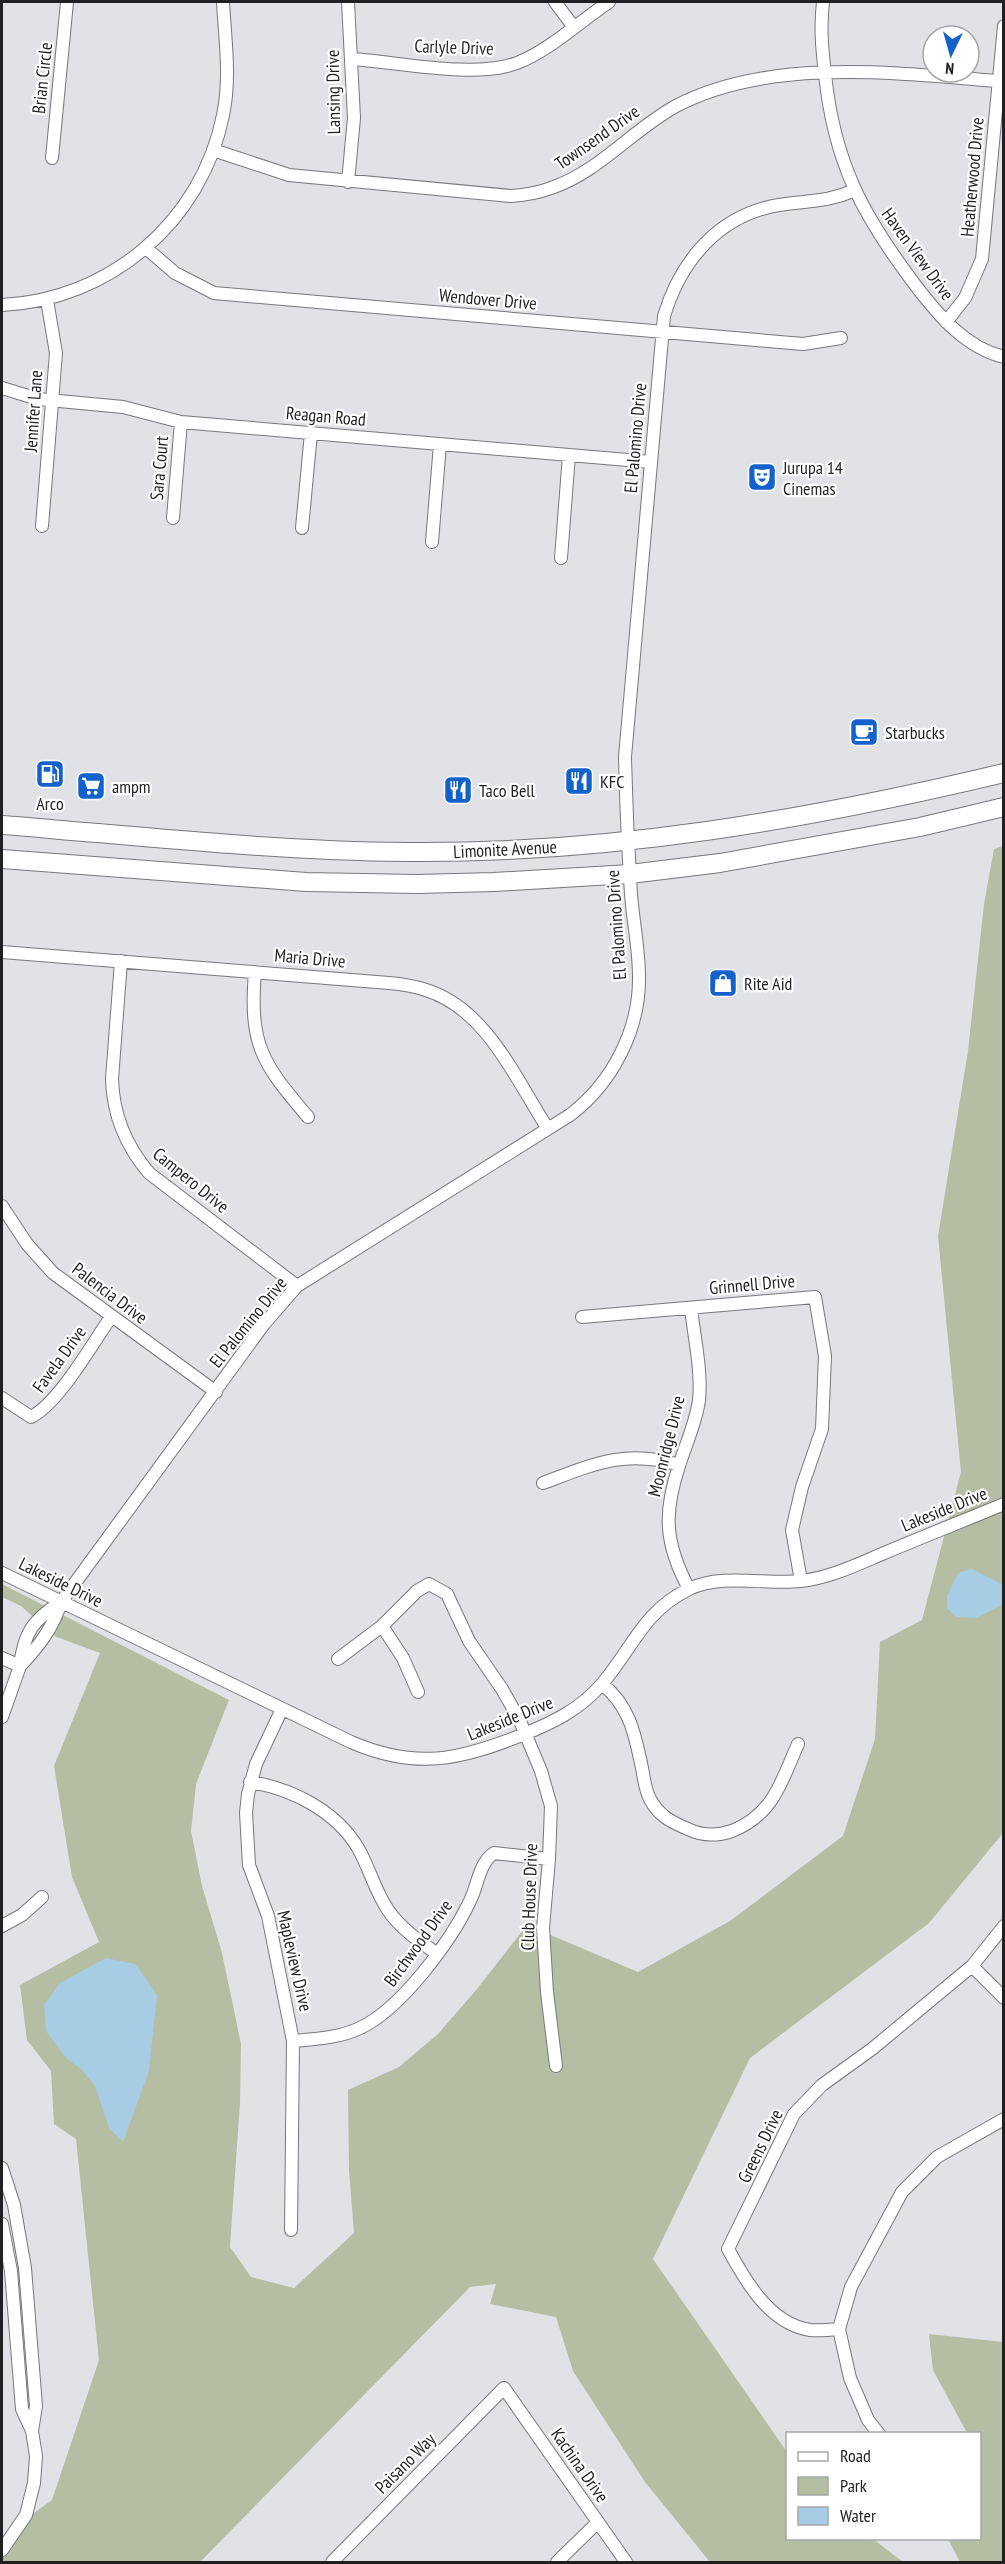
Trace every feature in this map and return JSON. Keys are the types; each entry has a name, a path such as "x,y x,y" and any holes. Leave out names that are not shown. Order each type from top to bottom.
{"main road":[{"name":"Limonite Avenue","path":"2,825 286,848 483,851 628,841 715,831 819,814 1004,773"},
{"name":"Limonite Avenue","path":"2,859 340,884 494,882 630,874 720,863 920,827 1004,807"}],"street":[{"name":"Brian Circle","path":"52,158 67,2"},
{"path":"2,305 47,300 93,283 110,274 159,237 185,206 213,150 224,114 228,77 223,2"},
{"name":"Lansing Drive","path":"348,2 354,118 348,182"},
{"path":"555,2 573,26"},
{"name":"Carlyle Drive","path":"352,59 445,68 493,68 517,63 609,2"},
{"name":"Haven View Drive","path":"823,2 820,30 830,114 838,145 855,190 883,242 946,322 978,346 1004,357"},
{"name":"Heatherwood Drive","path":"946,322 965,298 982,260 1004,26"},
{"name":"Townsend Drive","path":"213,150 289,175 511,196 536,193 570,180 589,169 648,123 698,96 721,88 751,81 825,73 884,72 998,81"},
{"name":"El Palomino Drive","path":"20,1666 54,1623 61,1602 264,1324 297,1286 548,1129 581,1106 599,1088 613,1068 627,1038 634,1015 639,975 630,874 625,757 663,332 669,299 693,255 721,228 755,211 778,205 826,201 855,190"},
{"name":"Wendover Drive","path":"146,248 176,273 214,293 803,344 841,338"},
{"name":"Jennifer Lane","path":"42,526 55,339 47,300"},
{"name":"Reagan Road","path":"2,388 24,396 123,407 182,422 651,462"},
{"name":"Sara Court","path":"172,518 182,422"},
{"path":"302,528 311,433"},
{"path":"432,542 440,444"},
{"path":"561,558 569,455"},
{"name":"Maria Drive","path":"2,952 408,985 428,990 447,1000 488,1036 548,1129"},
{"name":"Campero Drive","path":"121,961 112,1079 113,1097 127,1140 136,1158 149,1173 297,1286"},
{"path":"255,972 253,1016 261,1053 270,1072 308,1118"},
{"name":"Palencia Drive","path":"2,1206 27,1244 53,1273 216,1392"},
{"name":"Grinnell Drive","path":"582,1317 815,1297 825,1356 822,1429 802,1487 792,1530 801,1581"},
{"name":"Moonridge Drive","path":"689,1589 675,1562 668,1530 669,1505 679,1466 696,1418 699,1397 691,1308"},
{"name":"Favela Drive","path":"2,1398 31,1417 42,1412 111,1317"},
{"path":"543,1483 611,1460 638,1457 679,1466"},
{"name":"Lakeside Drive","path":"2,1573 362,1747 416,1759 468,1755 526,1733 580,1707 602,1684 638,1632 658,1609 689,1589 715,1582 801,1581 835,1573 1004,1504"},
{"name":"Club House Drive","path":"338,1659 382,1626 417,1591 429,1584 438,1587 447,1594 469,1641 502,1689 526,1733 542,1771 551,1806 543,1928 547,1992 556,2066"},
{"name":"El Palomino Drive","path":"2,1717 20,1666 22,1646 40,1615 61,1602"},
{"path":"382,1626 403,1658 418,1692"},
{"path":"28,1636 41,1642"},
{"path":"2,1658 20,1666"},
{"path":"602,1684 624,1706 631,1721 649,1798 663,1818 698,1834 723,1834 747,1825 761,1815 776,1795 798,1743"},
{"name":"Mapleview Drive","path":"282,1709 256,1764 250,1782 246,1813 249,1865 268,1916 293,2042 291,2230"},
{"path":"250,1782 263,1784 299,1797 333,1819 357,1847 389,1911 407,1931 436,1953"},
{"name":"Birchwood Drive","path":"293,2042 339,2036 361,2028 396,2004 436,1953 471,1899 486,1858 494,1853 506,1852 549,1859"},
{"path":"2,1926 22,1916 42,1897"},
{"name":"Greens Drive","path":"839,2329 812,2330 793,2325 776,2316 743,2278 728,2249 794,2114 822,2085 872,2049 972,1966 1004,1926"},
{"path":"972,1966 1004,1998"},
{"path":"878,2432 868,2420 849,2378 839,2329 851,2287 903,2192 937,2157 1004,2119"},
{"path":"2,2168 14,2205 25,2268 36,2406 32,2431"},
{"path":"2,2224 11,2271 22,2409 32,2431 36,2456 34,2482 26,2515 2,2550"},
{"name":"Kachina Drive","path":"504,2388 626,2562"},
{"name":"Paisano Way","path":"332,2562 504,2388"},
{"path":"557,2562 598,2522"}],"green space":[{"path":"1003,846 1003,1833 929,1923 750,2058 653,2259 786,2451 786,2540 874,2540 903,2562 710,2562 645,2482 573,2371 556,2317 490,2304 496,2284 470,2287 200,2562 2,2562 2,2536 52,2500 99,2360 76,2139 54,2124 51,2071 27,2040 20,1985 99,1942 72,1877 54,1766 100,1653 54,1636 21,1606 2,1597 2,1584 229,1700 196,1784 191,1831 202,1886 222,1953 241,2044 240,2102 230,2247 251,2277 294,2288 354,2233 349,2170 348,2090 399,2067 438,2034 527,1925 638,1972 730,1921 843,1836 875,1739 880,1642 922,1620 961,1472 938,1236 968,1051 984,904 994,849"},
{"path":"929,2334 1003,2342 1003,2562 960,2562 949,2540 981,2540 981,2432 966,2432 933,2370"}],"water":[{"path":"972,1569 1002,1584 1003,1604 977,1618 956,1617 947,1608 947,1596 958,1573"},
{"path":"106,1958 135,1964 157,1995 149,2071 123,2142 109,2128 95,2086 81,2069 67,2059 46,2031 44,2005 60,1983"}],"place":[{"name":"Jurupa 14 Cinemas","path":"762,477"},
{"name":"Starbucks","path":"864,732"},
{"name":"Arco","path":"50,774"},
{"name":"KFC","path":"579,781"},
{"name":"ampm","path":"91,786"},
{"name":"Taco Bell","path":"458,790"},
{"name":"Rite Aid","path":"723,983"}]}
